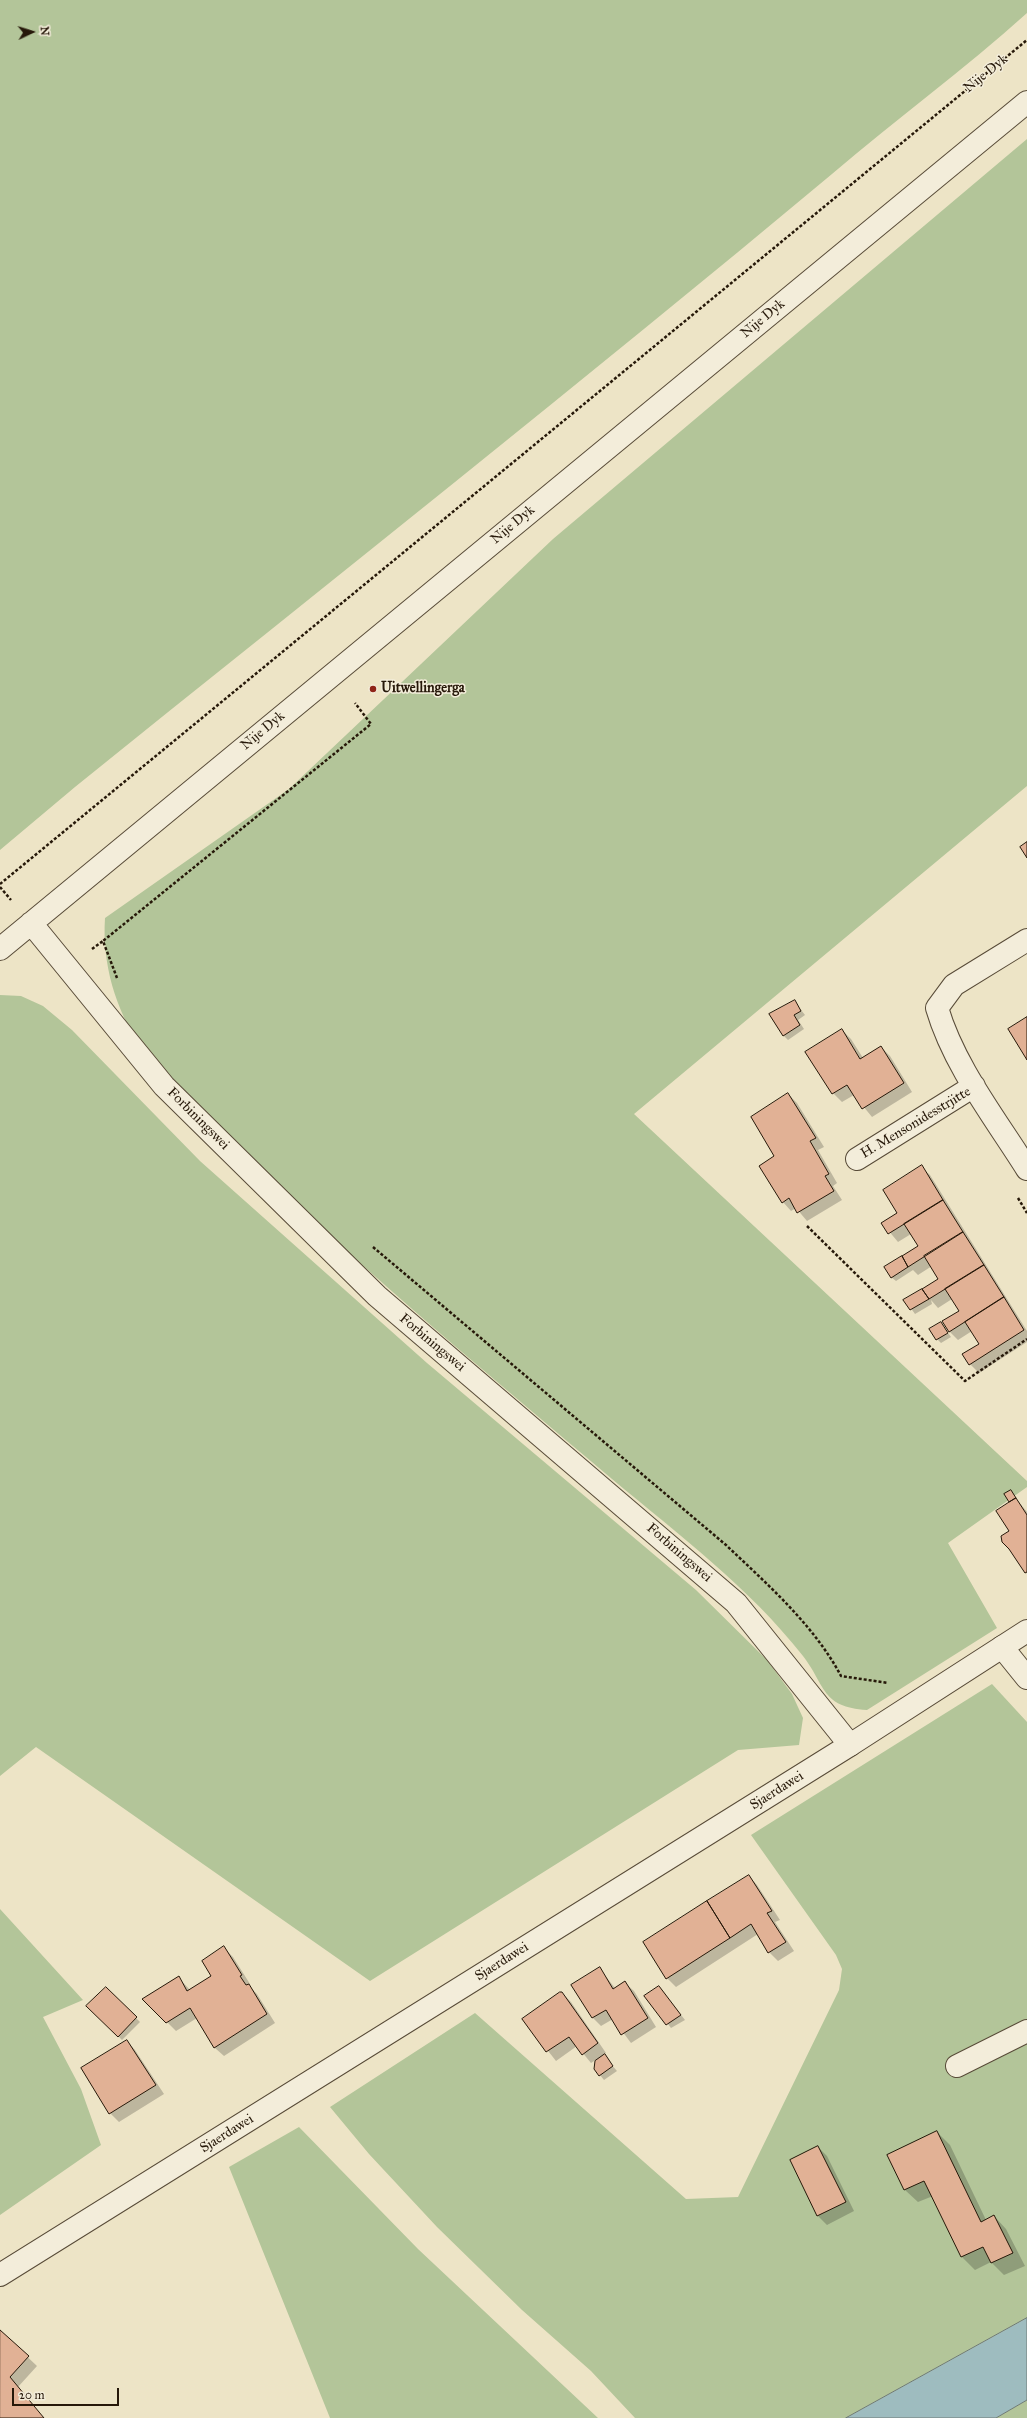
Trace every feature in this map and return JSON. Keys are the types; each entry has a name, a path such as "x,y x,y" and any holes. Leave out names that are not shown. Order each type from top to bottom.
{"street":[{"name":"Nije Dyk","path":"0,949 1027,102"},
{"name":"Forbiningswei","path":"31,923 164,1086 377,1296 736,1603 850,1745"},
{"path":"974,1086 943,1028 938,1008 954,985 1027,940"},
{"name":"H. Mensonidesstrjitte","path":"856,1160 974,1086 1027,1169"},
{"name":"Sjaerdawei","path":"0,2275 850,1745 1027,1631"},
{"path":"1002,1647 1027,1678"},
{"path":"957,2066 1027,2031"}],"path":[{"name":"Nije Dyk","path":"0,884 1027,40"},
{"path":"120,983 112,970 103,941 371,724 354,703"},
{"path":"807,1226 965,1381 1027,1339"},
{"path":"370,1244 726,1545 776,1592 813,1636 841,1676 892,1684"}],"green space":[{"path":"0,0 1027,0 1027,13 644,329 75,787 0,850"},
{"path":"1027,139 1027,786 634,1114 1027,1481 1027,1487 948,1543 997,1628 867,1710 841,1705 833,1700 826,1693 803,1656 760,1607 737,1584 688,1541 612,1479 433,1327 301,1209 182,1096 141,1047 117,1001 108,969 105,918 289,789 553,539"},
{"path":"0,995 21,996 43,1006 72,1030 200,1161 427,1363 696,1590 767,1660 792,1694 803,1718 799,1745 738,1750 370,1981 36,1747 0,1776"},
{"path":"992,1684 1027,1722 1027,2318 846,2418 635,2418 591,2371 522,2310 437,2227 369,2154 330,2107 475,2013 686,2199 738,2197 839,1990 842,1969 836,1955 751,1835"},
{"path":"0,1909 83,2000 43,2017 81,2089 101,2145 0,2215"},
{"path":"299,2127 418,2249 598,2418 330,2418 229,2167"},
{"path":"1027,2400 1027,2418 996,2418"}],"water":[{"path":"1027,2318 1027,2400 996,2418 846,2418"}],"building":[{"path":"1027,842 1027,858 1020,847"},
{"path":"795,1000 801,1011 794,1015 800,1025 783,1036 769,1014"},
{"path":"1027,1017 1027,1060 1008,1029"},
{"path":"842,1029 860,1059 881,1046 904,1083 862,1109 847,1085 832,1094 805,1052"},
{"path":"788,1093 816,1138 810,1141 829,1174 825,1176 834,1191 797,1213 789,1198 782,1203 759,1166 774,1156 751,1117"},
{"path":"922,1165 943,1200 888,1234 881,1223 897,1213 883,1190"},
{"path":"943,1200 963,1232 908,1267 902,1256 918,1246 904,1224"},
{"path":"963,1232 984,1265 929,1299 922,1289 938,1279 924,1256"},
{"path":"902,1256 908,1267 891,1278 884,1267"},
{"path":"984,1265 1004,1297 949,1332 942,1321 959,1311 945,1289"},
{"path":"922,1289 929,1299 910,1310 903,1300"},
{"path":"1004,1297 1024,1330 969,1365 962,1354 979,1344 965,1322"},
{"path":"941,1322 948,1333 936,1340 929,1329"},
{"path":"1011,1490 1016,1498 1009,1502 1004,1494"},
{"path":"1016,1498 1027,1515 1027,1572 1025,1573 1009,1549 1002,1542 1001,1536 1009,1531 996,1511"},
{"path":"749,1875 772,1911 767,1913 786,1942 768,1953 751,1924 730,1938 707,1901"},
{"path":"707,1901 730,1938 666,1979 643,1942"},
{"path":"224,1946 242,1975 240,1976 246,1985 249,1984 267,2014 214,2048 190,2008 166,2023 142,1999 179,1976 187,1991 211,1976 202,1961"},
{"path":"600,1967 613,1989 625,1981 648,2018 621,2035 606,2010 592,2018 571,1985"},
{"path":"659,1986 681,2015 666,2025 644,1996"},
{"path":"106,1987 137,2017 118,2037 86,2006"},
{"path":"562,1992 598,2043 582,2055 569,2037 546,2052 522,2019"},
{"path":"127,2040 156,2085 109,2114 81,2068"},
{"path":"605,2054 613,2066 599,2076 594,2069 595,2061"},
{"path":"937,2131 981,2222 994,2215 1013,2253 991,2263 983,2247 961,2257 924,2181 904,2190 887,2155"},
{"path":"818,2146 846,2202 817,2216 790,2160"},
{"path":"0,2330 29,2356 10,2377 44,2418 0,2418"}],"place":[{"name":"Uitwellingerga","path":"373,689"}]}
